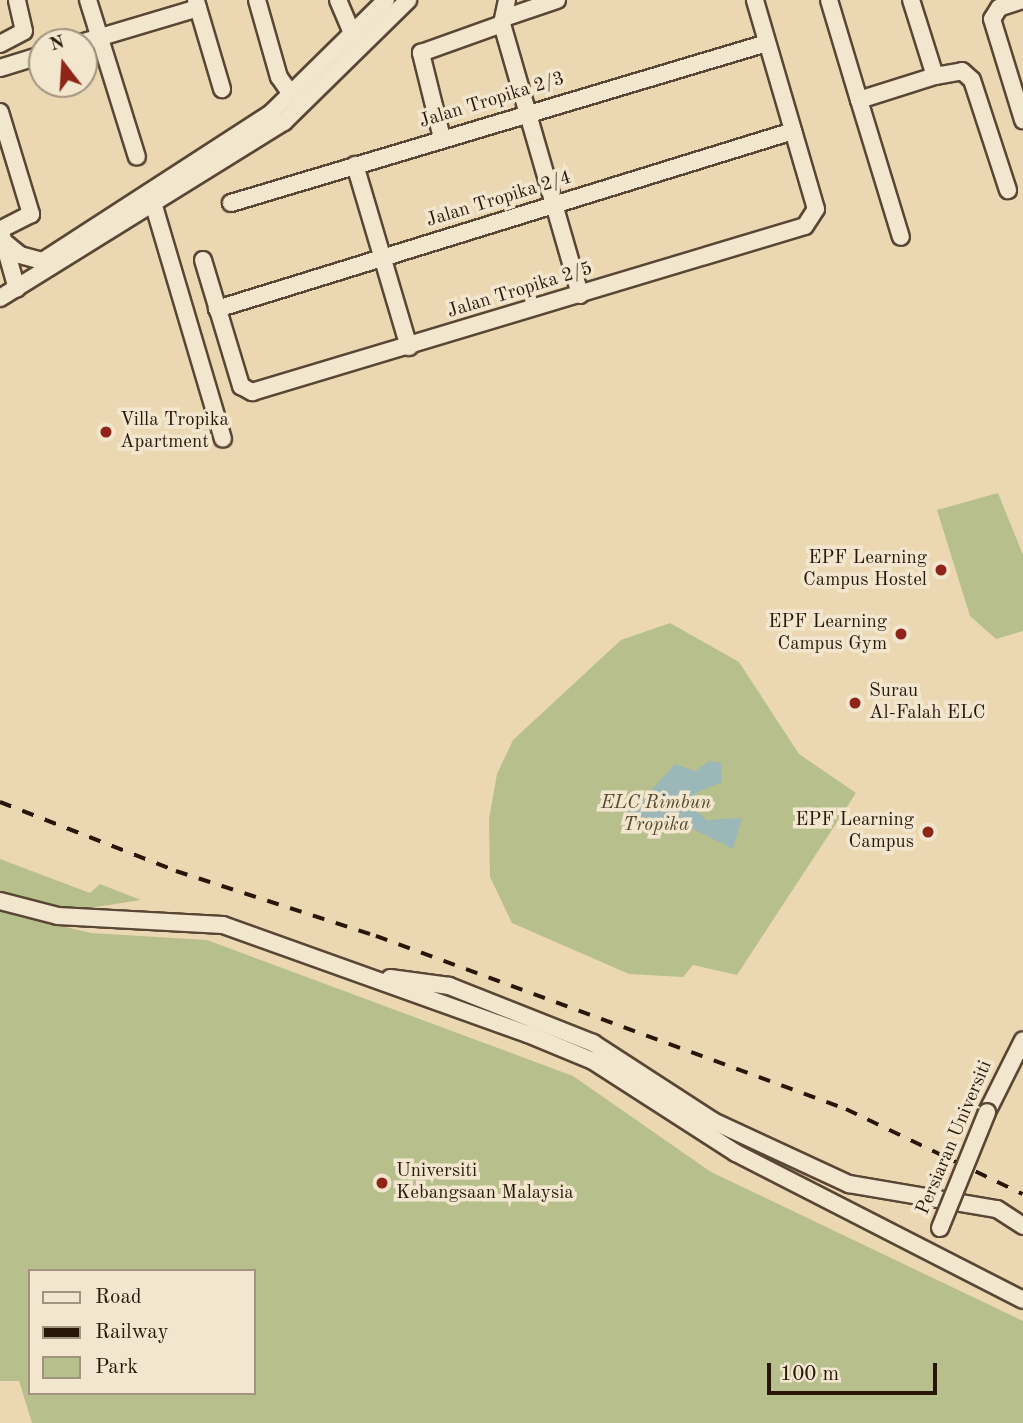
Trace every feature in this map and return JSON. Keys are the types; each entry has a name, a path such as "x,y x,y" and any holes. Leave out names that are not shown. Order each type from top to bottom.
{"street":[{"path":"0,44 24,31 17,0"},
{"path":"88,0 91,28"},
{"path":"257,0 279,77 291,94"},
{"path":"338,0 359,37"},
{"path":"0,298 8,284 42,261 284,121 359,37 386,0"},
{"path":"8,284 151,197 291,94 408,0"},
{"path":"359,37 379,40 422,0"},
{"path":"442,138 421,53 502,10 557,0"},
{"path":"755,0 793,131"},
{"path":"830,0 901,237"},
{"path":"911,0 935,76"},
{"path":"1023,0 999,8 992,19 1018,87 1023,120"},
{"path":"98,38 197,4 222,89"},
{"path":"502,10 527,111 580,295"},
{"name":"Jalan Tropika 2/3","path":"231,203 527,111 767,43"},
{"path":"98,56 136,158"},
{"path":"0,68 28,59"},
{"path":"858,96 962,71 972,80 1009,190"},
{"path":"0,112 31,214 2,238"},
{"name":"Jalan Tropika 2/4","path":"217,309 793,131"},
{"name":"Jalan Tropika 2/5","path":"217,309 246,391 409,347 805,226 816,209 793,131"},
{"path":"355,165 409,347"},
{"path":"151,197 223,439"},
{"path":"2,238 20,256 42,261"},
{"path":"2,238 8,284"},
{"path":"203,260 217,309"},
{"path":"0,901 58,916 217,923 374,978 593,1061 736,1153 1023,1300"},
{"path":"374,978 449,986 581,1038 713,1121 849,1184 997,1209 1023,1226"},
{"name":"Persiaran Universiti","path":"928,1253 1004,1074 1023,1040"}],"green space":[{"path":"998,493 1023,555 1023,631 996,639 970,616 937,510"},
{"name":"ELC Rimbun Tropika","path":"670,623 739,662 799,754 856,793 737,975 693,965 683,977 629,974 512,923 490,877 489,819 497,774 513,740 621,640"},
{"path":"0,859 90,893 100,884 141,900 64,912 0,892"},
{"name":"Universiti Kebangsaan Malaysia","path":"0,911 91,933 207,940 573,1076 711,1172 1023,1321 1023,1423 32,1423 19,1381 0,1381"}],"water":[{"path":"709,761 721,763 722,782 695,793 693,808 707,820 742,818 733,849 681,823 626,815 625,805 643,799 675,764 695,771"}],"railway":[{"path":"0,802 176,871 376,936 846,1109 1023,1194"}],"place":[{"name":"Villa Tropika Apartment","path":"106,432"},
{"name":"EPF Learning Campus Hostel","path":"941,570"},
{"name":"EPF Learning Campus Gym","path":"901,634"},
{"name":"Surau Al-Falah ELC","path":"855,703"},
{"name":"EPF Learning Campus","path":"928,832"},
{"name":"Universiti Kebangsaan Malaysia","path":"382,1183"}]}
